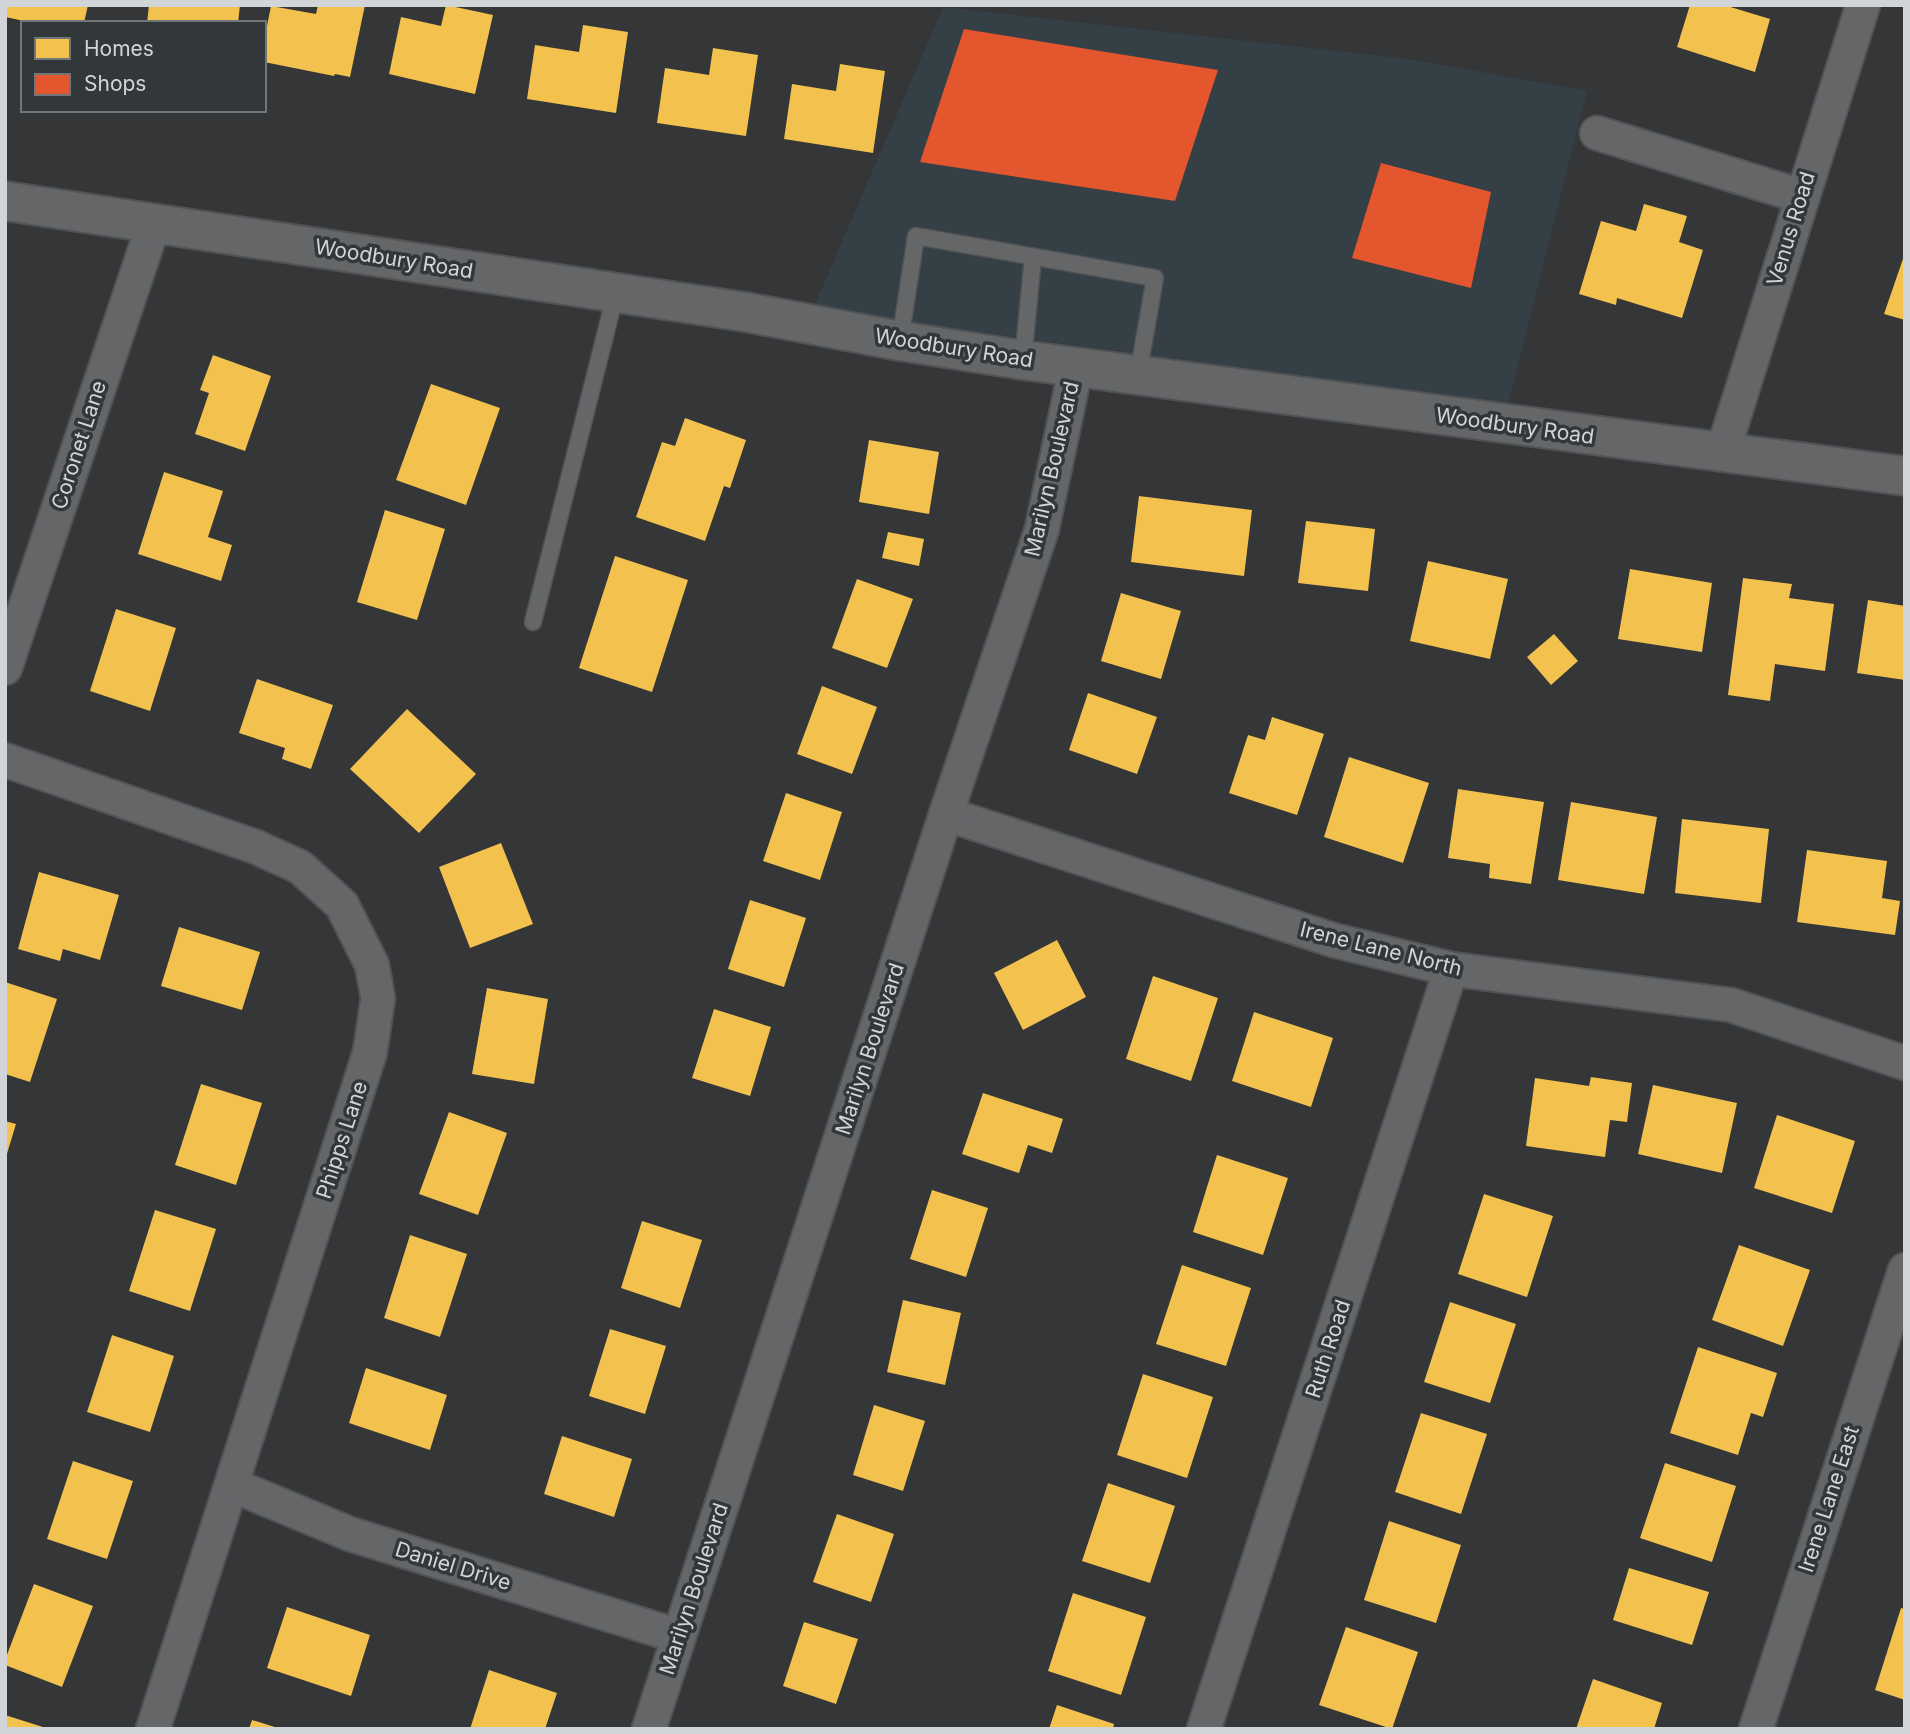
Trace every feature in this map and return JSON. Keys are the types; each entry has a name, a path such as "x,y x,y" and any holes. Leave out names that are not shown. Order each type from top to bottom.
{"main road":[{"name":"Woodbury Road","path":"5,201 745,312 900,341 1023,360 1905,476"}],"street":[{"name":"Venus Road","path":"1722,454 1863,5"},
{"path":"1597,132 1801,196"},
{"name":"Coronet Lane","path":"5,668 153,223"},
{"name":"Marilyn Boulevard","path":"649,1729 946,814 1042,529 1076,366"},
{"name":"Phipps Lane","path":"5,760 256,847 300,867 342,905 372,965 378,998 370,1052 153,1729"},
{"name":"Irene Lane North","path":"946,814 1333,940 1451,970 1731,1004 1905,1063"},
{"name":"Ruth Road","path":"1204,1729 1451,970"},
{"name":"Irene Lane East","path":"1756,1729 1905,1270"},
{"name":"Daniel Drive","path":"232,1485 349,1534 678,1636"}],"lane":[{"path":"900,341 916,236 1156,278 1138,375"},
{"path":"1023,360 1033,257"},
{"path":"533,622 616,292"}],"shaded area":[{"path":"943,7 1409,59 1587,91 1508,405 813,309"}],"building: Homes":[{"path":"5,5 88,5 84,21 24,21 5,17"},
{"path":"149,5 240,5 238,21 147,21"},
{"path":"318,5 365,5 350,77 266,62 266,31 271,6 316,14"},
{"path":"446,5 493,15 475,94 389,74 401,17 441,26"},
{"path":"1690,5 1724,5 1770,19 1755,72 1677,47"},
{"path":"583,25 628,32 616,113 527,99 535,45 579,52"},
{"path":"713,48 758,55 746,136 657,123 665,68 709,75"},
{"path":"840,64 885,71 873,153 784,139 792,84 836,91"},
{"path":"1644,204 1687,216 1679,242 1703,250 1682,318 1617,298 1616,305 1579,294 1601,221 1636,231"},
{"path":"1905,253 1905,320 1884,314"},
{"path":"213,355 271,376 245,451 195,434 209,393 200,390"},
{"path":"431,384 500,408 466,505 396,480"},
{"path":"685,418 746,440 730,488 724,486 705,541 636,517 662,442 675,446"},
{"path":"869,440 939,452 929,514 859,502"},
{"path":"164,472 223,491 208,537 232,545 221,581 138,554"},
{"path":"1139,496 1252,510 1244,576 1131,562"},
{"path":"385,510 445,529 417,620 357,602"},
{"path":"1306,521 1375,529 1368,591 1298,583"},
{"path":"888,532 924,539 919,566 882,558"},
{"path":"615,556 688,580 652,692 579,668"},
{"path":"1428,561 1508,579 1490,659 1410,641"},
{"path":"1630,569 1712,583 1702,652 1618,639"},
{"path":"1743,578 1792,584 1789,598 1834,604 1825,671 1775,664 1770,701 1728,695"},
{"path":"857,579 913,599 887,668 832,648"},
{"path":"1121,593 1181,611 1161,679 1101,661"},
{"path":"1868,600 1905,606 1905,680 1857,673"},
{"path":"116,609 176,628 150,711 90,691"},
{"path":"1554,634 1578,661 1551,685 1527,657"},
{"path":"257,679 333,705 311,769 282,759 285,748 239,733"},
{"path":"822,686 877,707 852,774 797,754"},
{"path":"1088,693 1157,717 1137,774 1069,750"},
{"path":"407,709 476,774 419,833 350,769"},
{"path":"1272,717 1324,734 1297,815 1229,793 1248,735 1265,740"},
{"path":"1349,757 1429,783 1403,863 1324,837"},
{"path":"1458,789 1544,802 1531,884 1489,878 1490,864 1448,858"},
{"path":"786,793 842,812 820,880 763,861"},
{"path":"1571,802 1657,817 1644,894 1558,880"},
{"path":"1682,819 1769,829 1761,903 1675,893"},
{"path":"501,843 533,924 470,948 439,867"},
{"path":"1807,850 1887,861 1882,898 1900,901 1895,935 1797,922"},
{"path":"39,872 119,895 100,960 63,949 60,961 18,949"},
{"path":"750,900 806,918 784,987 728,969"},
{"path":"179,927 260,952 242,1010 161,986"},
{"path":"1057,940 1086,997 1023,1030 994,973"},
{"path":"1153,976 1218,998 1191,1081 1126,1059"},
{"path":"5,982 57,999 30,1082 5,1074"},
{"path":"487,988 548,999 534,1084 472,1074"},
{"path":"714,1009 771,1027 750,1096 692,1078"},
{"path":"1254,1012 1333,1038 1311,1107 1232,1081"},
{"path":"1591,1077 1632,1083 1627,1122 1610,1120 1605,1157 1526,1146 1535,1078 1589,1086"},
{"path":"201,1084 262,1103 236,1185 175,1165"},
{"path":"1653,1085 1737,1103 1722,1173 1638,1154"},
{"path":"983,1093 1063,1119 1052,1153 1028,1145 1019,1173 962,1154"},
{"path":"449,1112 507,1133 478,1215 419,1194"},
{"path":"1777,1115 1855,1141 1832,1213 1754,1188"},
{"path":"5,1121 16,1124 6,1157 5,1157"},
{"path":"1217,1155 1288,1178 1263,1255 1193,1232"},
{"path":"932,1190 988,1208 966,1277 910,1259"},
{"path":"1484,1194 1553,1216 1527,1297 1458,1274"},
{"path":"155,1210 216,1229 190,1311 129,1291"},
{"path":"642,1221 702,1240 680,1308 621,1288"},
{"path":"410,1235 467,1254 440,1337 384,1318"},
{"path":"1739,1245 1810,1270 1783,1346 1712,1320"},
{"path":"1182,1265 1251,1288 1226,1366 1156,1344"},
{"path":"903,1300 961,1313 945,1385 887,1372"},
{"path":"1450,1302 1516,1324 1490,1403 1424,1382"},
{"path":"610,1329 666,1346 645,1414 589,1396"},
{"path":"112,1335 174,1356 150,1432 87,1412"},
{"path":"1698,1347 1777,1373 1763,1417 1751,1413 1738,1455 1670,1433"},
{"path":"366,1368 447,1395 430,1450 349,1423"},
{"path":"1143,1374 1213,1397 1187,1478 1117,1455"},
{"path":"874,1405 925,1421 903,1491 853,1475"},
{"path":"1421,1413 1487,1434 1461,1514 1395,1492"},
{"path":"562,1436 632,1459 614,1517 544,1494"},
{"path":"73,1461 133,1481 107,1559 47,1539"},
{"path":"1665,1463 1736,1486 1712,1562 1640,1538"},
{"path":"1108,1483 1175,1506 1150,1583 1082,1561"},
{"path":"837,1514 894,1534 871,1602 813,1582"},
{"path":"1389,1521 1461,1545 1436,1623 1364,1600"},
{"path":"1629,1568 1709,1592 1692,1645 1613,1620"},
{"path":"34,1584 93,1606 62,1687 5,1665"},
{"path":"1073,1593 1146,1617 1121,1695 1048,1671"},
{"path":"287,1607 370,1635 351,1696 267,1668"},
{"path":"1901,1608 1905,1609 1905,1700 1875,1690"},
{"path":"804,1622 858,1639 836,1704 783,1686"},
{"path":"1346,1627 1418,1652 1392,1729 1319,1705"},
{"path":"489,1670 557,1693 545,1729 470,1729"},
{"path":"1593,1679 1662,1703 1654,1729 1576,1729"},
{"path":"1057,1705 1114,1724 1113,1729 1049,1729"},
{"path":"5,1715 46,1728 46,1729 5,1729"},
{"path":"252,1720 278,1728 278,1729 249,1729"}],"building: Shops":[{"path":"964,29 1218,70 1175,201 920,162"},
{"path":"1381,163 1491,192 1471,288 1352,258"}]}
